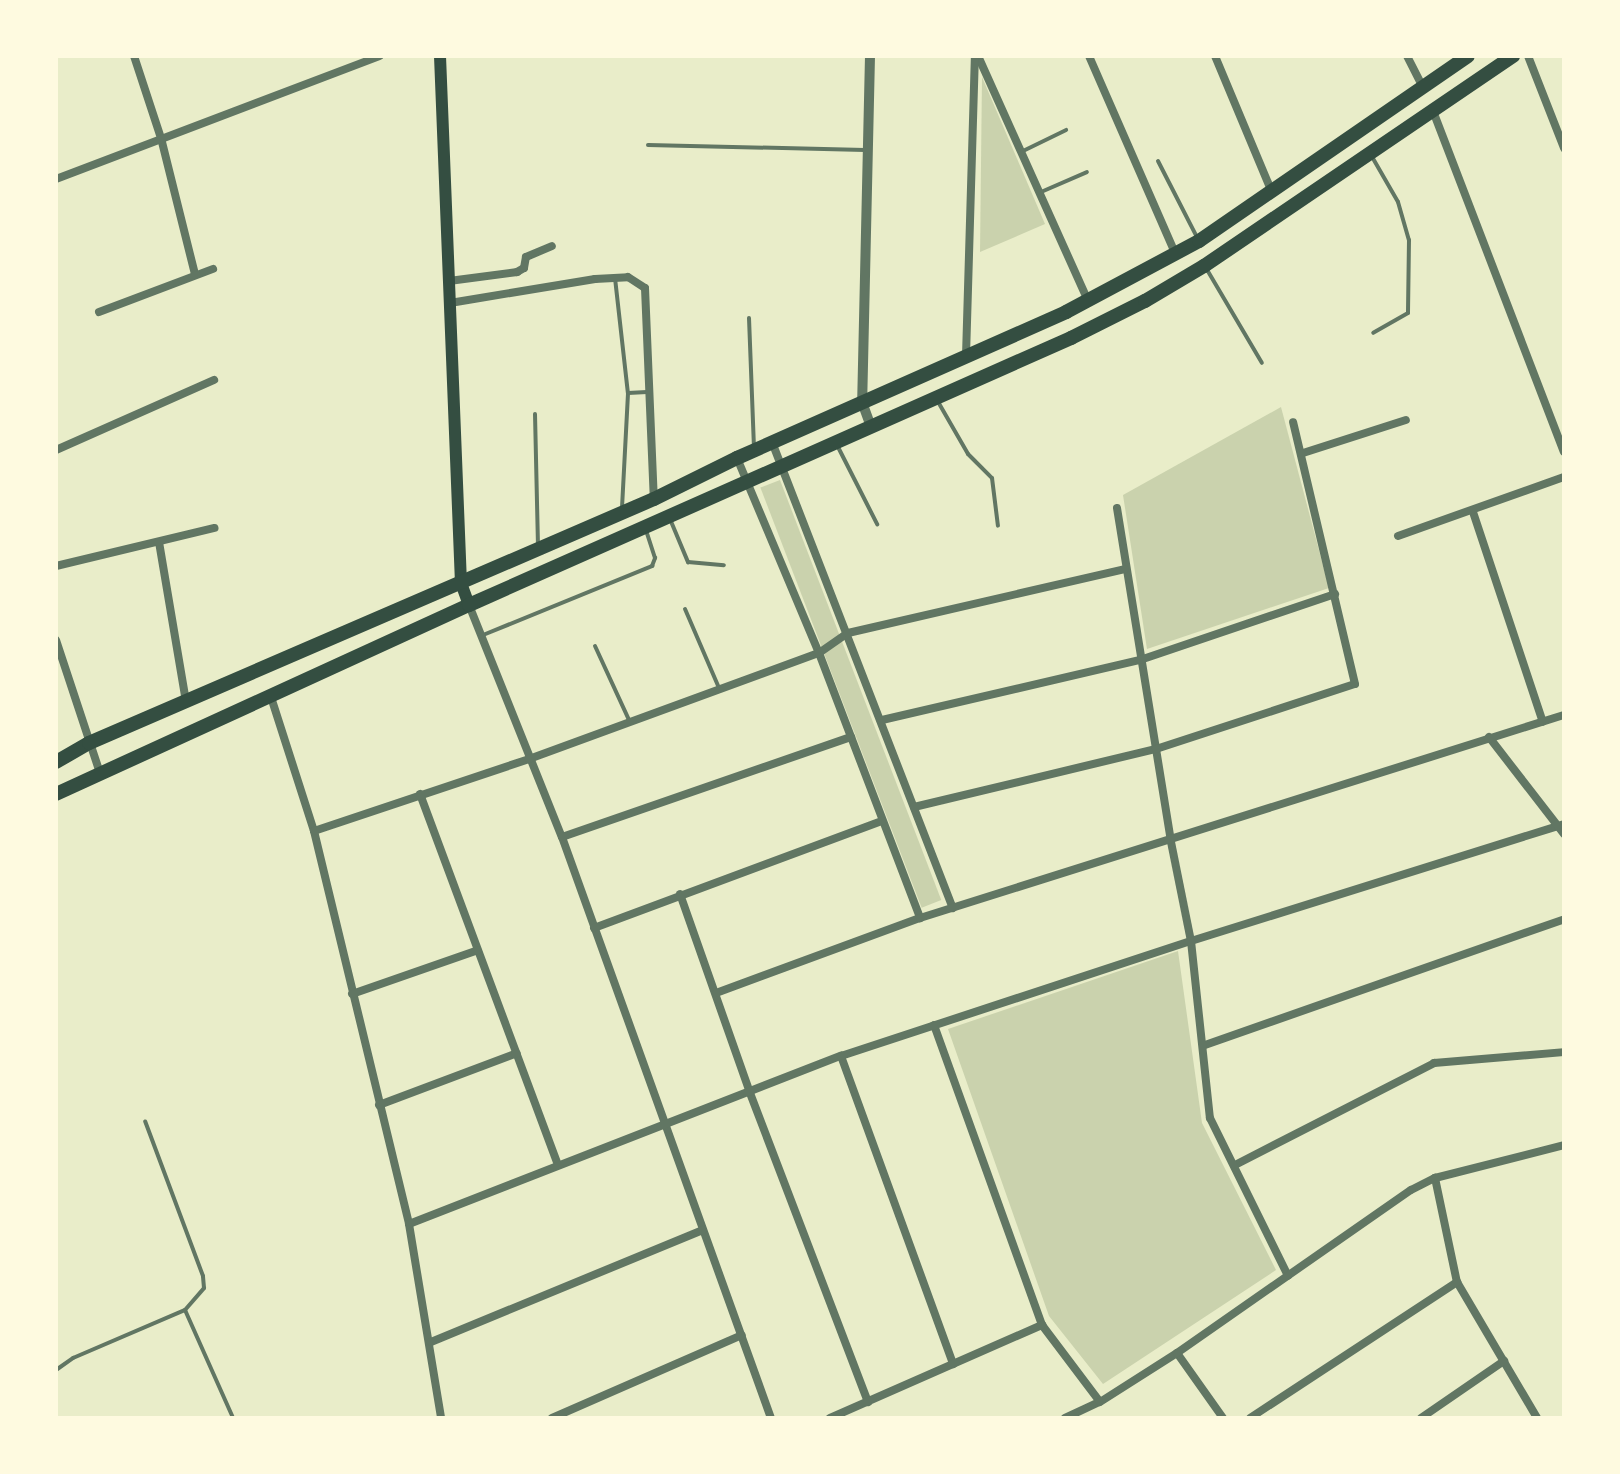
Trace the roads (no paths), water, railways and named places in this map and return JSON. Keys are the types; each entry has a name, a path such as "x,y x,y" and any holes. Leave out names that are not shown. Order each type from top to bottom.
{"main road":[{"path":"440,56 461,583 469,605"},
{"path":"56,762 89,743 654,499 754,450 1088,301 1199,241 1468,56"},
{"path":"56,794 270,694 1071,338 1204,266 1513,56"}],"street":[{"path":"134,56 161,138 195,274"},
{"path":"56,179 379,56"},
{"path":"870,56 862,402 871,427"},
{"path":"977,56 1088,301"},
{"path":"966,357 977,56"},
{"path":"1089,56 1176,255"},
{"path":"1215,56 1272,192"},
{"path":"1407,56 1423,88"},
{"path":"1528,56 1564,148"},
{"path":"1433,111 1564,452"},
{"path":"449,281 517,272 524,268 526,257 552,246"},
{"path":"99,312 213,269"},
{"path":"450,303 615,278 628,277 645,288 647,392 654,499"},
{"path":"56,450 214,380"},
{"path":"1303,453 1406,420"},
{"path":"914,807 1156,749 1355,684 1303,453 1293,422"},
{"path":"772,442 953,908"},
{"path":"737,458 819,653 920,918"},
{"path":"1398,536 1473,512 1564,477"},
{"path":"1117,508 1171,842 1191,941 1205,1045 1210,1118 1288,1276"},
{"path":"1473,512 1543,722"},
{"path":"56,566 214,528"},
{"path":"159,542 186,702"},
{"path":"314,831 529,759 819,653 848,633 1125,569"},
{"path":"882,720 1140,660 1335,594"},
{"path":"469,605 562,837 771,1418"},
{"path":"56,640 100,773"},
{"path":"270,694 314,831 409,1224 431,1342 441,1418"},
{"path":"716,993 920,918 1171,842 1564,715"},
{"path":"562,837 851,737"},
{"path":"409,1224 841,1056 1191,941 1562,828 1489,737"},
{"path":"420,794 558,1165"},
{"path":"594,928 882,821"},
{"path":"680,894 750,1093 868,1402"},
{"path":"1205,1045 1564,919"},
{"path":"352,994 478,950"},
{"path":"934,1025 1042,1325 1100,1402"},
{"path":"1235,1165 1434,1063 1564,1052"},
{"path":"379,1105 517,1053"},
{"path":"841,1056 953,1364"},
{"path":"1065,1418 1100,1402 1177,1353 1435,1178 1564,1145"},
{"path":"1435,1178 1457,1282 1537,1418"},
{"path":"431,1342 703,1230"},
{"path":"1250,1418 1457,1282"},
{"path":"830,1418 1042,1325"},
{"path":"552,1418 742,1335"},
{"path":"1177,1353 1223,1418"},
{"path":"1421,1418 1504,1361"}],"lane":[{"path":"1021,152 1066,130"},
{"path":"648,145 868,150"},
{"path":"1370,152 1398,202 1409,240 1408,313 1373,333"},
{"path":"1158,161 1199,241"},
{"path":"1039,193 1087,172"},
{"path":"1204,266 1262,363"},
{"path":"615,278 628,393 622,512"},
{"path":"749,318 754,450"},
{"path":"628,393 647,392"},
{"path":"936,398 968,454 992,478 998,526"},
{"path":"535,414 538,548"},
{"path":"836,443 877,524"},
{"path":"669,517 688,562 724,565"},
{"path":"483,635 652,566 655,558 645,528"},
{"path":"685,609 719,689"},
{"path":"595,646 630,722"},
{"path":"56,1370 73,1358 185,1310 204,1288 203,1276 145,1121"},
{"path":"185,1310 233,1418"}]}
